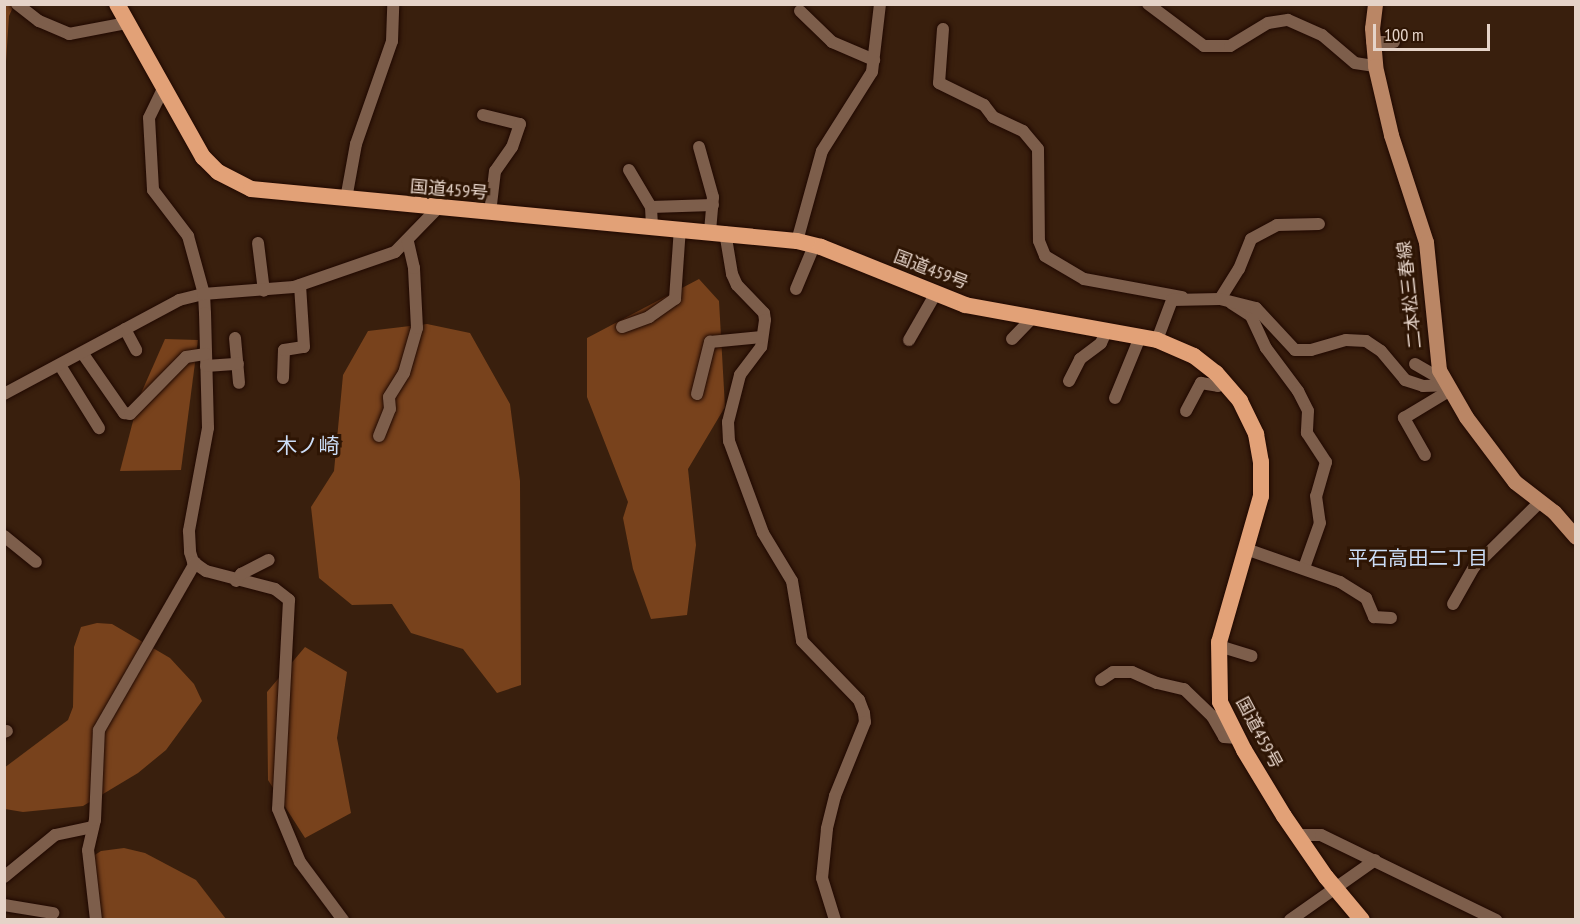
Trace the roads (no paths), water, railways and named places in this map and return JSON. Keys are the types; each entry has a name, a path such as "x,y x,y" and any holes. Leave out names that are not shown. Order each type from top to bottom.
{"highway":[{"name":"国道459号","path":"117,4 195,145 218,172 251,189 437,209 717,231 796,241 965,305 1031,319 1158,340 1194,356 1225,383 1253,425 1261,462 1261,496 1219,646 1220,702 1237,738 1297,835 1362,920"}],"main road":[{"name":"二本松三春線","path":"1376,4 1372,42 1376,66 1388,126 1426,242 1434,344 1446,385 1509,475 1575,537"}],"street":[{"path":"17,4 39,21 69,34 126,23"},
{"path":"346,199 356,144 392,41 393,4"},
{"path":"796,241 822,151 852,109 874,60 880,4"},
{"path":"1148,4 1204,46 1230,46 1268,23 1288,20 1322,35 1355,63 1376,66"},
{"path":"800,11 832,42 874,60"},
{"path":"943,29 939,83 984,105 993,117 1023,131 1038,149 1039,242 1045,256 1084,279 1182,297 1224,299 1256,308 1295,350 1311,350 1346,340 1366,341 1381,351 1405,380 1423,386 1446,385"},
{"path":"1372,42 1394,42"},
{"path":"164,87 149,118 153,190 188,236 204,294 208,428 189,531 190,552 195,563 236,581 275,589 289,600 278,809 296,854 343,920"},
{"path":"483,115 520,124 512,147 495,171 490,213"},
{"path":"699,147 717,231 737,285 764,313 761,347 740,375 728,422 729,441 763,533 792,581 802,641 860,700 864,713 865,722 826,829 822,878 835,920"},
{"path":"629,170 651,207 652,226"},
{"path":"651,207 713,205"},
{"path":"4,394 61,367 179,300 204,294 264,291 300,285 395,252 408,242 437,209"},
{"path":"1224,299 1251,239 1277,225 1319,224"},
{"path":"622,327 648,318 675,299 680,228"},
{"path":"379,436 390,409 389,397 404,373 417,328 414,268 408,242"},
{"path":"258,243 264,291"},
{"path":"796,289 814,246"},
{"path":"283,378 284,350 304,347 300,285"},
{"path":"909,340 936,293"},
{"path":"1158,340 1167,307 1182,297"},
{"path":"1224,299 1251,316 1266,348 1298,391 1308,411 1307,433 1326,462 1316,496 1320,523 1304,567"},
{"path":"1012,339 1031,319"},
{"path":"126,329 136,350"},
{"path":"1069,381 1080,359 1101,343 1106,332"},
{"path":"697,394 710,342 762,337"},
{"path":"1115,398 1140,337"},
{"path":"235,338 238,383"},
{"path":"83,354 124,413 130,414 186,357 238,364"},
{"path":"1414,364 1446,385"},
{"path":"61,367 99,428"},
{"path":"1186,411 1201,382 1218,386 1225,383"},
{"path":"1425,455 1404,418 1446,385"},
{"path":"1454,604 1473,567 1539,503"},
{"path":"4,536 36,562"},
{"path":"1246,549 1304,567 1366,598 1374,617 1391,618"},
{"path":"236,581 241,574 269,560"},
{"path":"96,920 88,869 99,730 195,563"},
{"path":"1219,646 1251,656"},
{"path":"1101,680 1113,672 1132,672 1184,689 1212,716 1224,737 1237,738"},
{"path":"4,877 55,835 93,827"},
{"path":"1297,835 1321,835 1496,920"},
{"path":"1290,920 1375,860"},
{"path":"4,905 53,913"}],"district":[{"name":"木ノ崎","path":"308,446"},
{"name":"平石高田二丁目","path":"1418,558"}]}
